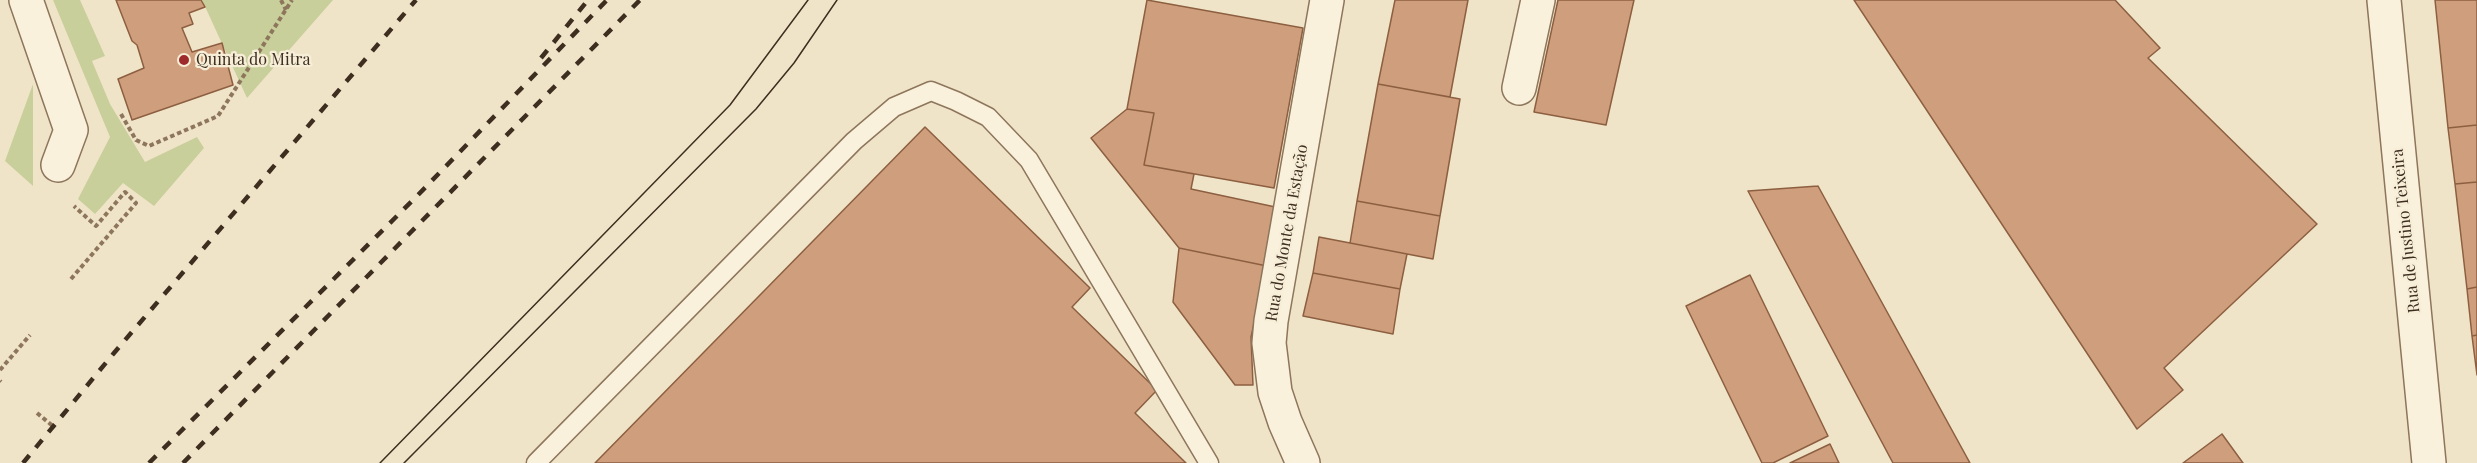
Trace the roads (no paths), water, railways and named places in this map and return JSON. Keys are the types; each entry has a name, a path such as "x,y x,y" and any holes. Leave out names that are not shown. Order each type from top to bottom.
{"street":[{"path":"26,0 71,130 58,165"},
{"name":"Rua do Monte da Estação","path":"1303,463 1275,392 1269,343 1270,321 1327,0"},
{"path":"1519,88 1538,0"},
{"name":"Rua de Justino Teixeira","path":"2384,0 2428,463"}],"lane":[{"path":"536,463 854,141 894,107 931,91 956,100 988,117 1029,160 1209,463"}],"tram line":[{"path":"380,463 730,105 808,0"},
{"path":"404,463 756,109 794,63 837,0"}],"railway":[{"path":"23,463 114,353 416,0"},
{"path":"541,58 588,0"},
{"path":"149,463 418,195 607,0"},
{"path":"183,463 640,0"}],"place":[{"name":"Quinta do Mitra","path":"184,60"}]}
